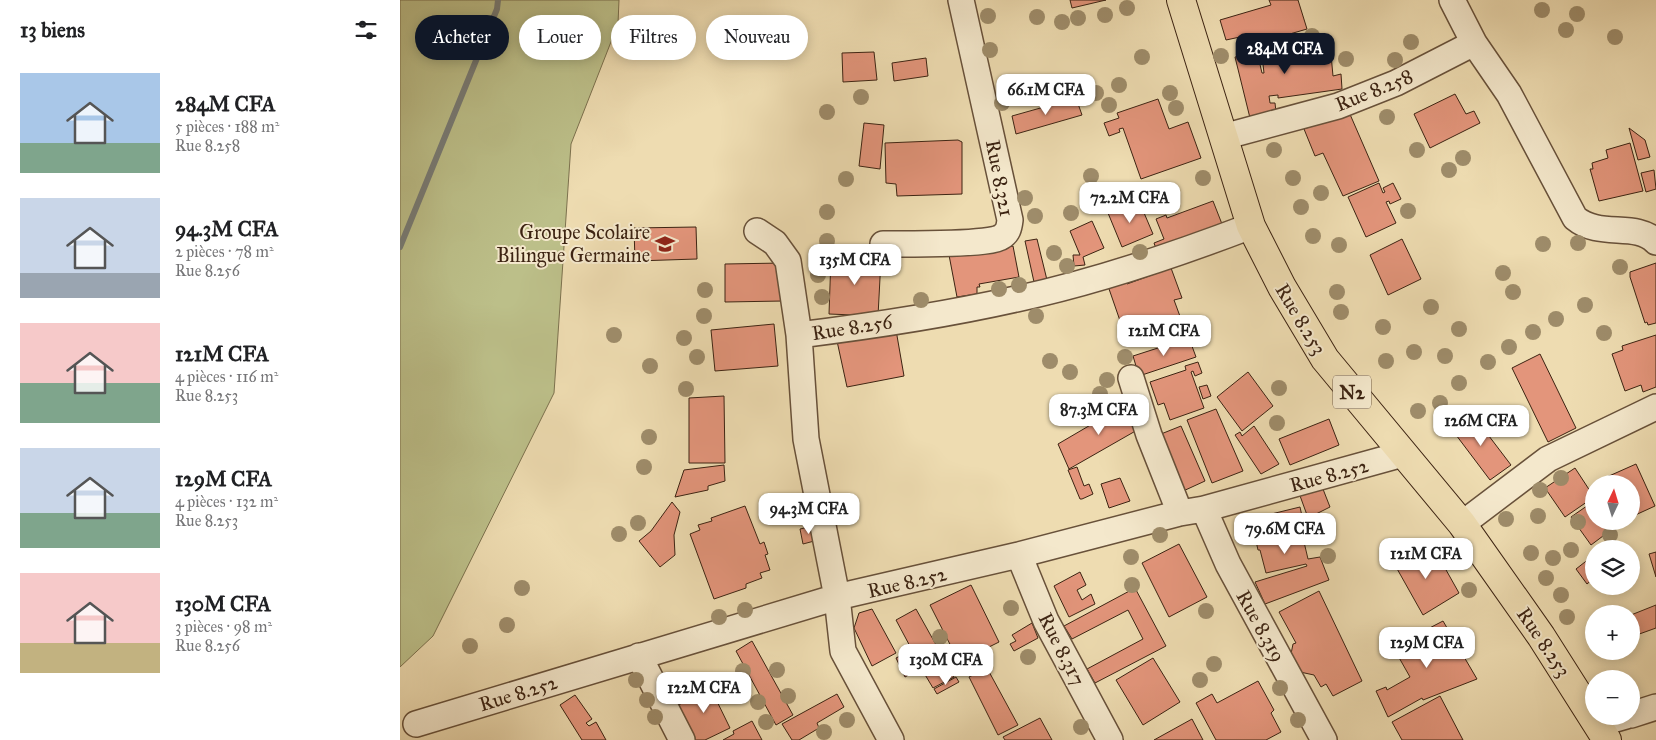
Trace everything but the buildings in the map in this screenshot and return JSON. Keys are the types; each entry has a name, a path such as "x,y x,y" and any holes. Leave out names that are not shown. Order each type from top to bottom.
{"highway":[{"name":"Rue 8.253","path":"1182,0 1251,226 1282,288 1325,359 1462,524 1542,636 1602,732"}],"street":[{"name":"Rue 8.321","path":"884,244 938,244 1000,239 1008,231 1010,220 961,0"},
{"path":"1452,0 1474,43 1509,94 1575,218 1584,226 1596,230 1632,231 1652,238 1656,242"},
{"name":"Rue 8.258","path":"1223,137 1338,106 1396,83 1474,43"},
{"name":"Rue 8.256","path":"891,740 843,651 837,597 806,439 799,336 952,312 1018,299 1141,265 1251,226"},
{"path":"756,231 775,243 788,261 799,336"},
{"name":"Rue 8.319","path":"1131,378 1149,435 1192,511 1228,564 1324,740"},
{"path":"1462,524 1548,459 1656,407"},
{"name":"Rue 8.252","path":"416,724 837,597 1019,555 1403,454"},
{"name":"Rue 8.317","path":"1019,555 1046,621 1110,740"},
{"path":"638,656 682,740"},
{"path":"1640,712 1656,708"},
{"path":"1602,732 1612,725"}],"green space":[{"path":"400,0 619,0 618,15 611,15 611,42 571,144 554,393 433,636 400,667"}],"waterway":[{"path":"400,247 497,9 498,0"}],"place":[{"name":"Groupe Scolaire Bilingue Germaine","path":"665,244"}]}
